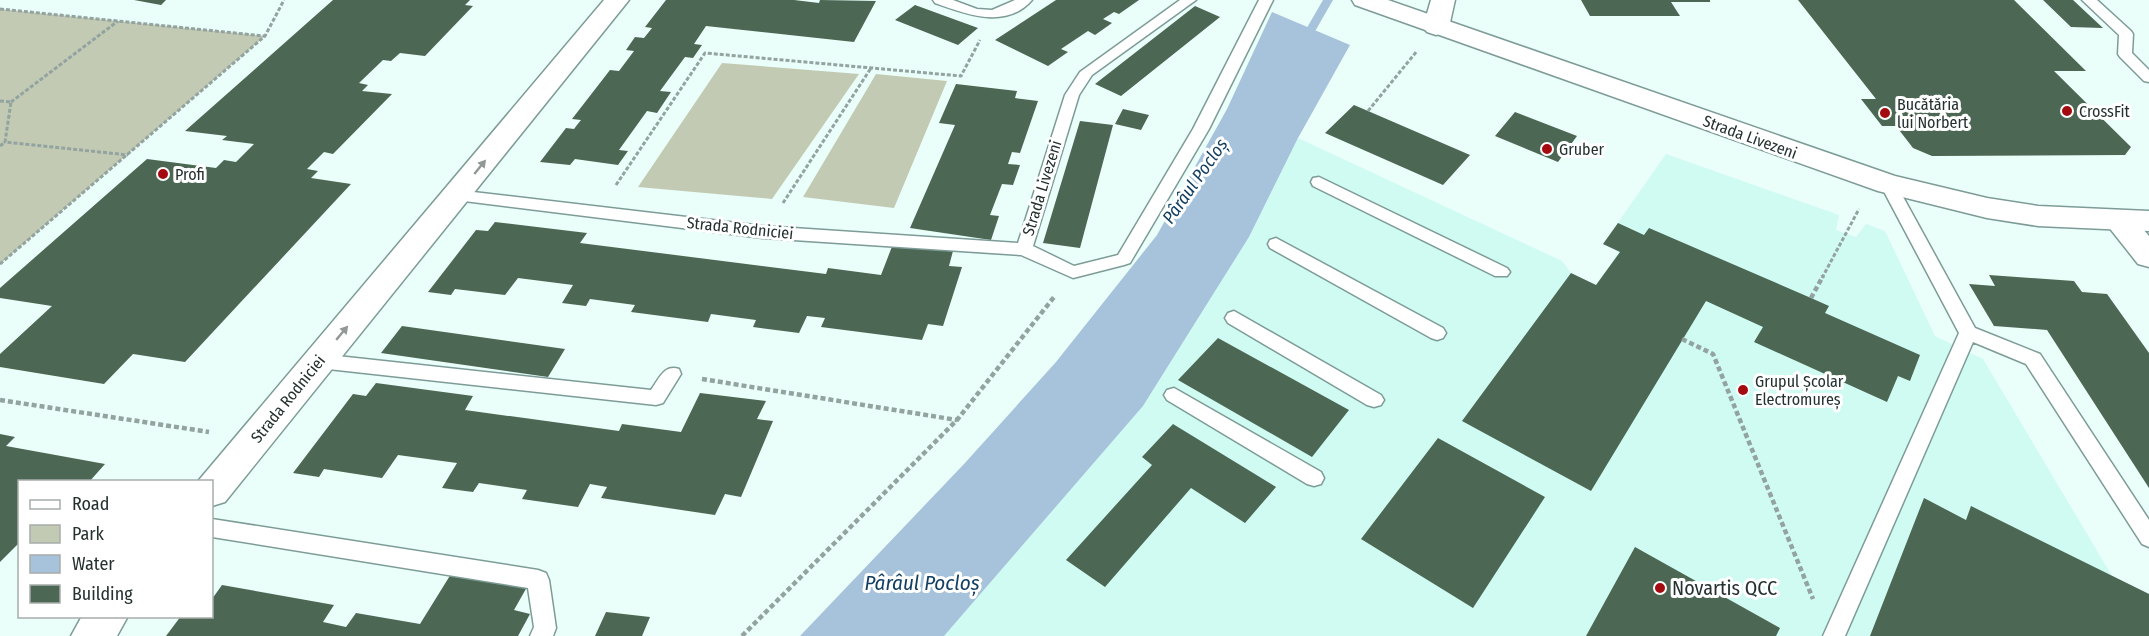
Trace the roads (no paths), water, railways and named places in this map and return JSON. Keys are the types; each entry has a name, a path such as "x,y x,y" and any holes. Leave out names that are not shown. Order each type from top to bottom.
{"street":[{"name":"Strada Livezeni","path":"1364,0 1393,11 1428,36 1888,184 1987,208 2038,216 2149,221"},
{"path":"1428,36 1443,0"},
{"name":"Strada Rodniciei","path":"213,490 613,5"},
{"path":"2119,221 2149,256"},
{"path":"92,636 106,618"}],"lane":[{"path":"940,0 979,14 993,15 1006,12 1025,0"},
{"name":"Strada Livezeni","path":"1189,0 1087,72 1072,95 1024,249 1073,272 1124,259 1201,129 1266,0"},
{"path":"2089,0 2126,34 2125,54 2149,78"},
{"path":"1319,182 1501,272"},
{"path":"1888,184 1968,333 2032,358 2149,538"},
{"name":"Strada Rodniciei","path":"456,195 763,232 1024,249"},
{"path":"1276,244 1437,333"},
{"path":"1234,318 1374,400"},
{"path":"1834,636 1968,333"},
{"path":"319,361 656,398 672,374"},
{"path":"1174,395 1314,478"},
{"path":"213,528 538,580 545,628 541,636"}],"water":[{"name":"Pârâul Pocloș","path":"1272,12 1350,45 1298,138 1249,237 1143,406 944,636 800,636 964,464 1056,362 1157,235 1227,109"}],"waterway":[{"name":"Pârâul Pocloș","path":"1302,45 1328,0"}],"place":[{"name":"CrossFit","path":"2067,111"},
{"name":"Bucătăria lui Norbert","path":"1885,113"},
{"name":"Gruber","path":"1547,149"},
{"name":"Profi","path":"163,174"},
{"name":"Grupul Școlar Electromureș","path":"1743,390"},
{"name":"Novartis QCC","path":"1660,588"}]}
